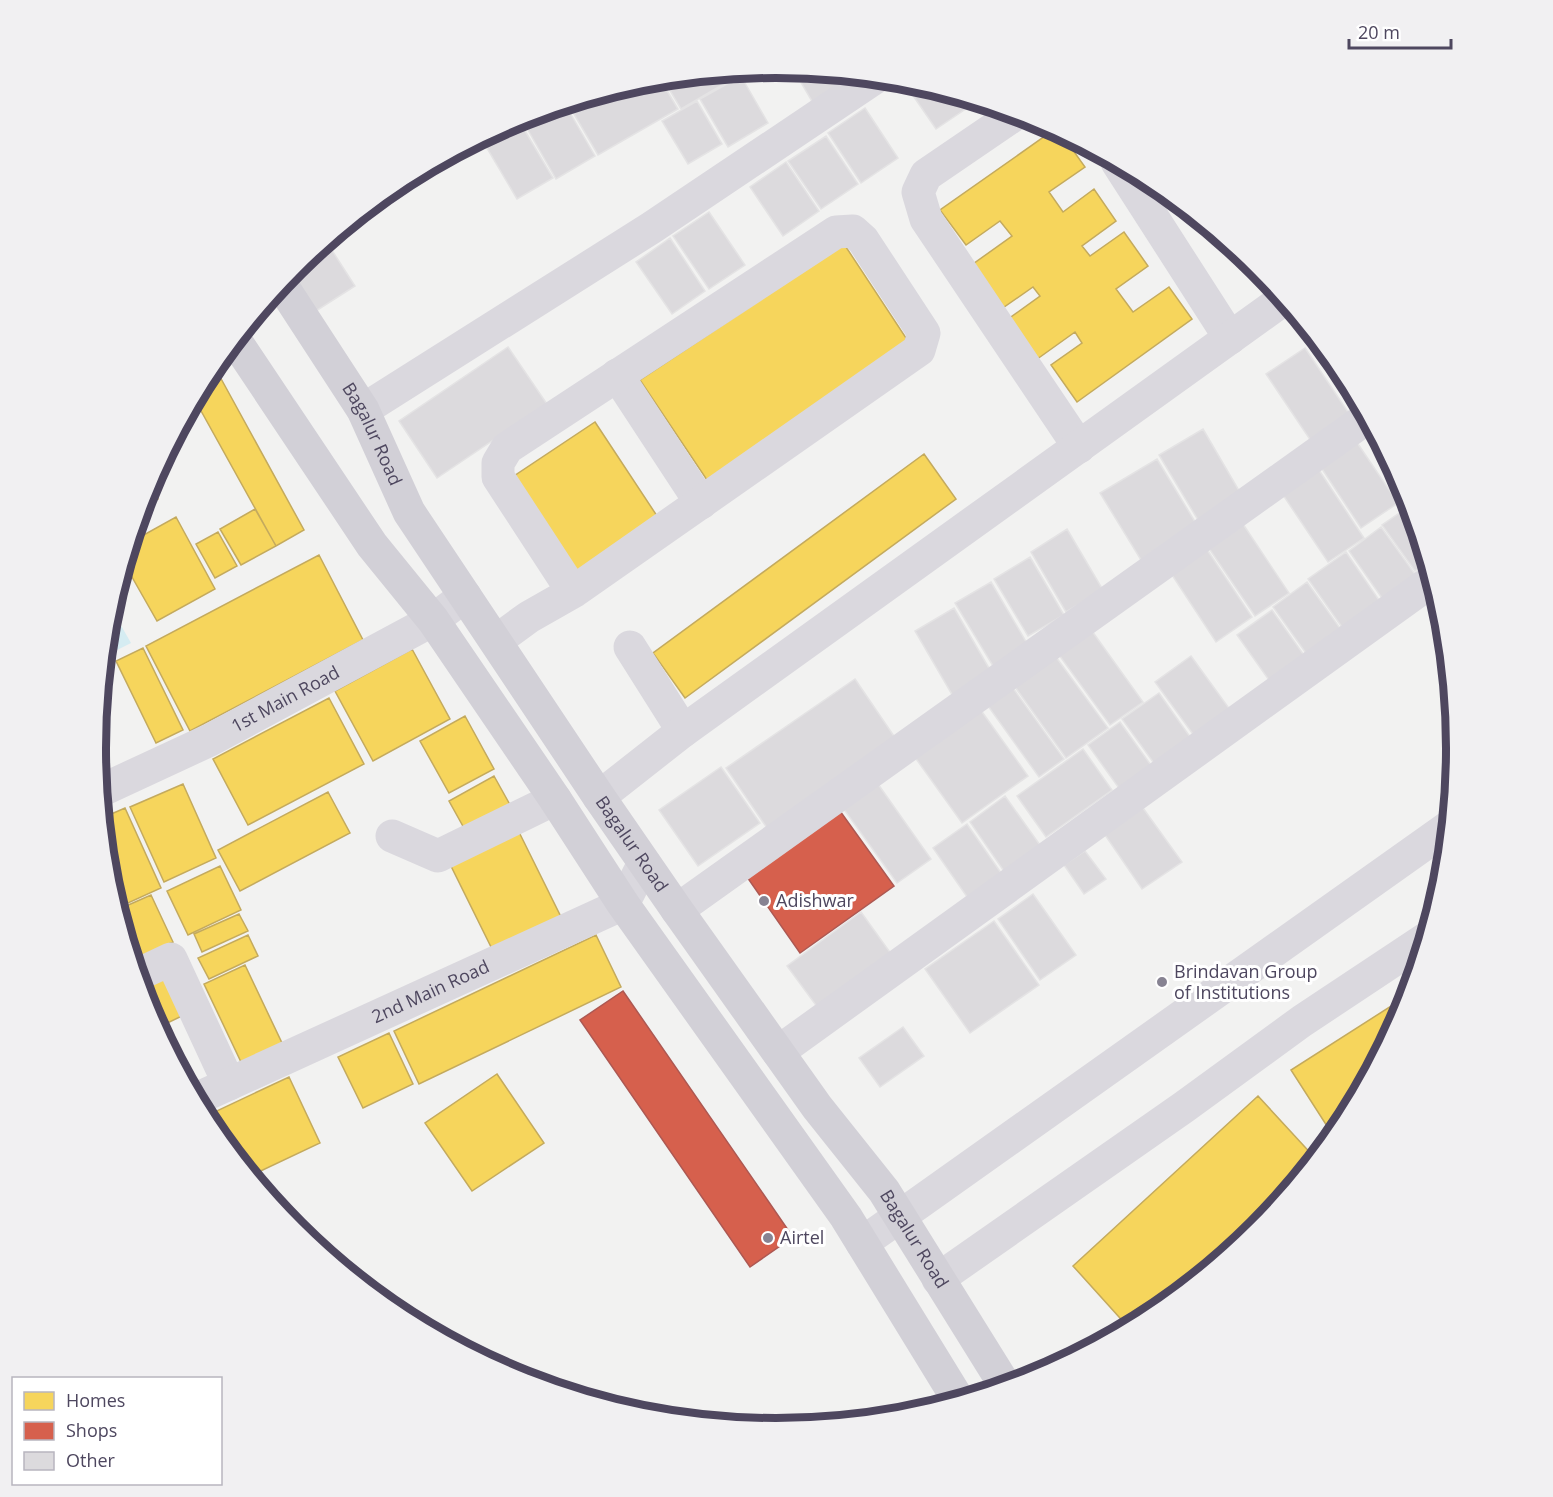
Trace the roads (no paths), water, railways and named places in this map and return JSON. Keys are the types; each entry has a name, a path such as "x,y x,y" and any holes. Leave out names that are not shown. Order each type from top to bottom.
{"main road":[{"name":"Bagalur Road","path":"286,291 363,410 410,512 465,596 677,910 817,1107 884,1191 1001,1380"},
{"path":"240,347 372,545 433,620 555,799 623,904 846,1217 955,1394"}],"street":[{"path":"363,410 651,228 865,84"},
{"path":"1007,120 926,175 918,192 926,219 1079,447"},
{"path":"1127,177 1230,338"},
{"path":"496,641 529,617 573,592 919,350 924,333 863,240 853,231 836,232 507,448 498,464 498,477 573,592"},
{"path":"599,796 683,731 1278,303"},
{"path":"617,375 701,502"},
{"path":"677,910 1362,422"},
{"path":"778,1052 1426,585"},
{"name":"1st Main Road","path":"107,788 210,740 433,620 465,596"},
{"path":"630,647 683,731"},
{"path":"392,836 438,856 555,799"},
{"path":"862,1242 1441,832"},
{"path":"623,904 644,863"},
{"name":"2nd Main Road","path":"203,1095 623,904"},
{"path":"938,1279 1175,1114 1302,1021 1417,945"},
{"path":"145,971 171,959 229,1084"}],"place":[{"name":"Adishwar","path":"764,901"},
{"name":"Brindavan Group of Institutions","path":"1162,982"},
{"name":"Airtel","path":"768,1238"}]}
